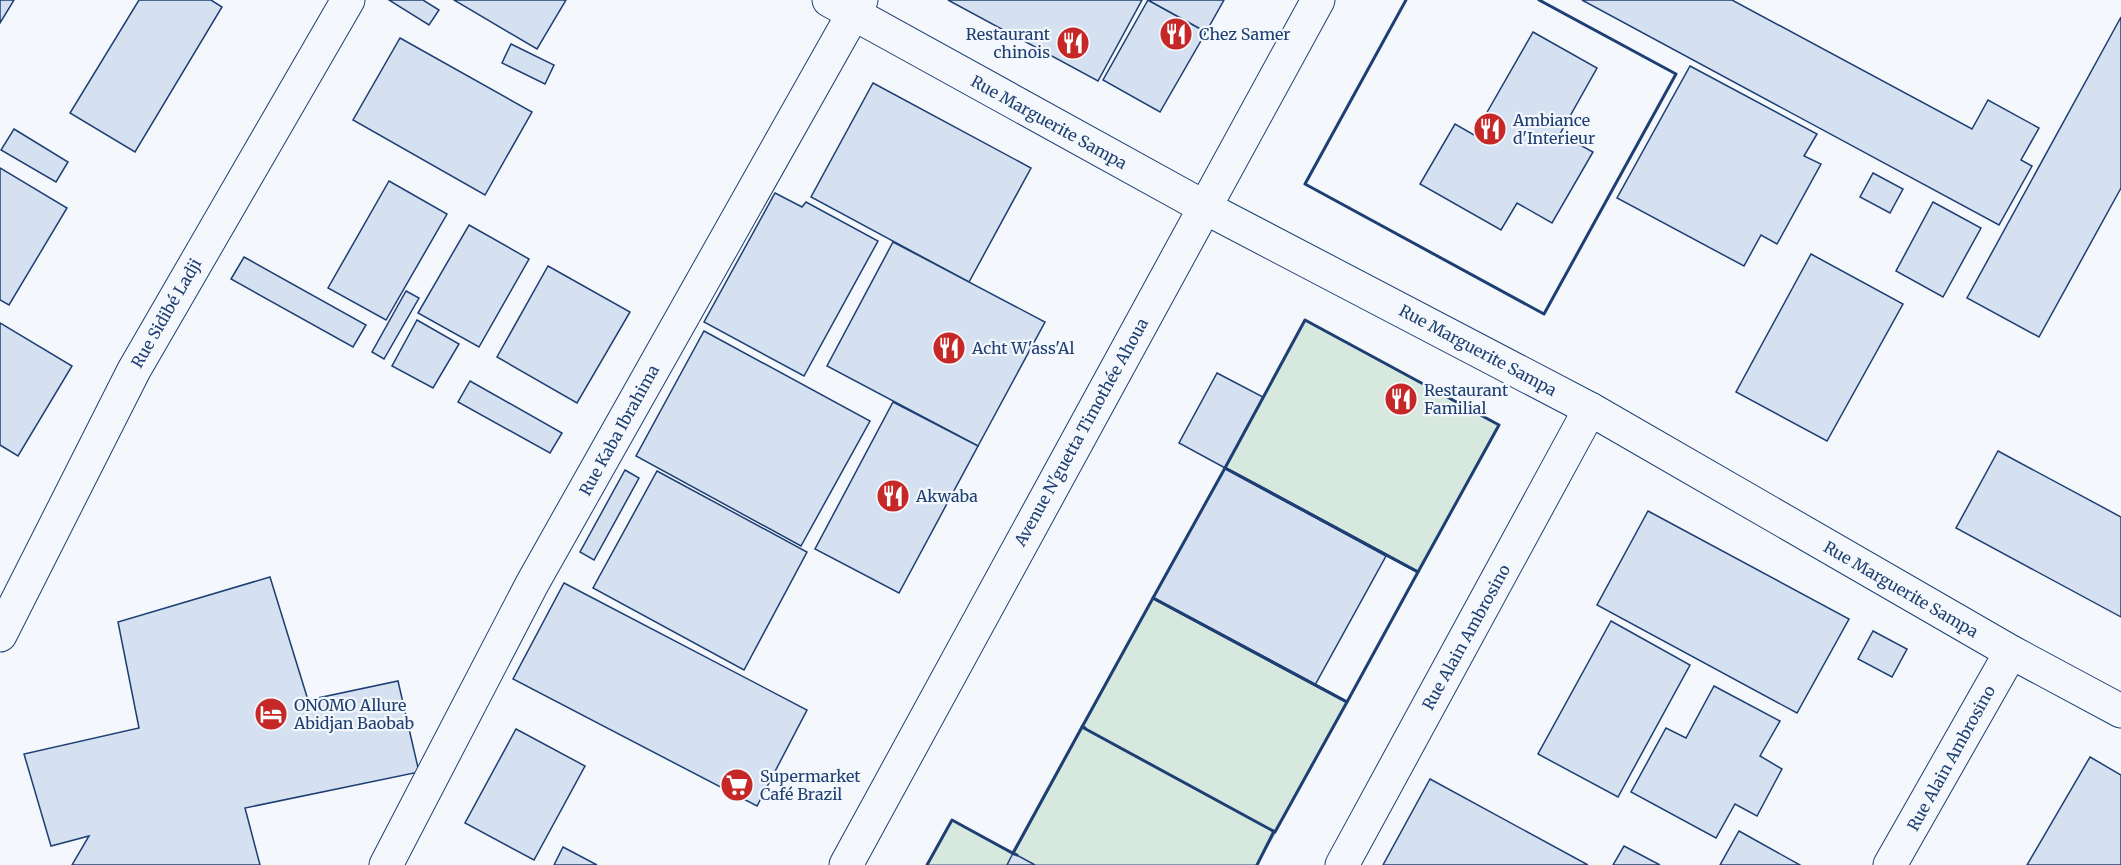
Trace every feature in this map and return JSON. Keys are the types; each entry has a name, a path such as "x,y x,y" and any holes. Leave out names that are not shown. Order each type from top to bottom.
{"street":[{"name":"Rue Sidibé Ladji","path":"0,635 134,370 348,0"},
{"name":"Avenue N'guetta Timothée Ahoua","path":"846,865 1318,0"},
{"name":"Rue Marguerite Sampa","path":"848,5 1204,207 1590,409 2011,651 2121,711"},
{"name":"Rue Kaba Ibrahima","path":"386,865 532,584 848,5"},
{"name":"Rue Alain Ambrosino","path":"1342,865 1590,409"},
{"name":"Rue Alain Ambrosino","path":"1890,865 2011,651"}],"shaded area":[{"path":"1305,320 1499,425 1418,572 1225,468"},
{"path":"1153,598 1347,702 1257,865 927,865 952,820 1014,853"}],"building":[{"path":"0,0 14,0 0,23"},
{"path":"139,0 211,0 222,7 135,152 70,113"},
{"path":"389,0 423,0 439,10 429,25"},
{"path":"454,0 566,0 537,49"},
{"path":"948,0 1142,0 1098,81"},
{"path":"1148,0 1206,32 1160,112 1103,80"},
{"path":"1148,0 1224,0 1206,32"},
{"path":"1582,0 1732,0 1972,129 1988,100 2039,128 2021,160 2032,166 1999,225"},
{"path":"2121,17 2121,188 2039,337 1967,298"},
{"path":"1533,32 1597,68 1560,134 1593,152 1552,223 1517,203 1501,230 1420,184 1455,124 1474,135"},
{"path":"400,38 532,112 485,195 353,120"},
{"path":"511,44 554,65 545,84 502,63"},
{"path":"1690,66 1817,134 1804,156 1821,164 1777,244 1761,235 1744,266 1617,198"},
{"path":"873,83 1031,168 969,282 811,197"},
{"path":"14,129 68,162 56,182 1,150"},
{"path":"0,168 67,208 9,305 0,300"},
{"path":"1873,173 1903,189 1890,213 1860,197"},
{"path":"389,181 447,214 386,320 328,288"},
{"path":"775,193 802,207 806,202 878,241 804,376 704,322"},
{"path":"1933,202 1981,228 1943,297 1896,271"},
{"path":"469,225 529,259 479,347 418,313"},
{"path":"893,242 1045,322 978,446 827,366"},
{"path":"1811,254 1903,304 1827,441 1736,392"},
{"path":"244,257 366,325 353,347 231,279"},
{"path":"548,266 630,312 577,403 497,357"},
{"path":"406,291 419,298 384,359 372,352"},
{"path":"417,320 459,344 433,388 392,366"},
{"path":"0,323 72,366 18,456 0,445"},
{"path":"704,331 870,421 801,546 636,456"},
{"path":"1217,373 1263,397 1225,468 1179,443"},
{"path":"470,381 562,433 550,453 458,402"},
{"path":"893,402 978,446 899,593 815,549"},
{"path":"1998,451 2121,517 2121,617 1956,528"},
{"path":"1225,468 1386,556 1315,685 1153,598"},
{"path":"625,470 639,478 594,560 580,552"},
{"path":"657,471 807,552 744,670 593,588"},
{"path":"1648,511 1849,619 1797,713 1597,605"},
{"name":"ONOMO Allure Abidjan Baobab","path":"270,577 308,700 398,681 419,772 245,808 260,865 72,865 89,836 51,846 24,754 139,728 118,622"},
{"path":"564,583 807,710 757,806 513,679"},
{"path":"1611,621 1690,665 1618,797 1538,754"},
{"path":"1873,631 1907,649 1892,677 1858,659"},
{"path":"1714,686 1780,721 1760,756 1782,769 1757,816 1735,804 1716,838 1631,792 1666,728 1686,738"},
{"path":"516,729 585,766 534,860 465,823"},
{"path":"2090,757 2121,775 2121,865 2027,865"},
{"path":"1430,779 1588,865 1383,865"},
{"path":"1739,831 1800,865 1720,865"},
{"path":"1624,846 1660,865 1613,865"},
{"path":"563,847 597,865 554,865"},
{"path":"1013,853 1035,865 1007,865"}],"wall":[{"path":"1406,0 1305,184 1544,314 1676,74 1539,0"},
{"path":"1305,320 1499,425 1418,572 1225,468 1305,320"},
{"path":"1225,468 1418,572 1347,702 1153,598 1225,468"},
{"path":"1153,598 1347,702 1275,832 1082,727 1153,598"},
{"path":"1017,855 1013,853 1082,727 1085,728"},
{"path":"927,865 952,820 1014,854"},
{"path":"1257,865 1274,831"}],"place":[{"name":"Chez Samer","path":"1176,34"},
{"name":"Restaurant chinois","path":"1073,43"},
{"name":"Ambiance d'Interieur","path":"1490,129"},
{"name":"Acht W'ass'Al","path":"949,348"},
{"name":"Restaurant Familial","path":"1401,399"},
{"name":"Akwaba","path":"893,496"},
{"name":"ONOMO Allure Abidjan Baobab","path":"271,714"},
{"name":"Supermarket Café Brazil","path":"737,785"}]}
